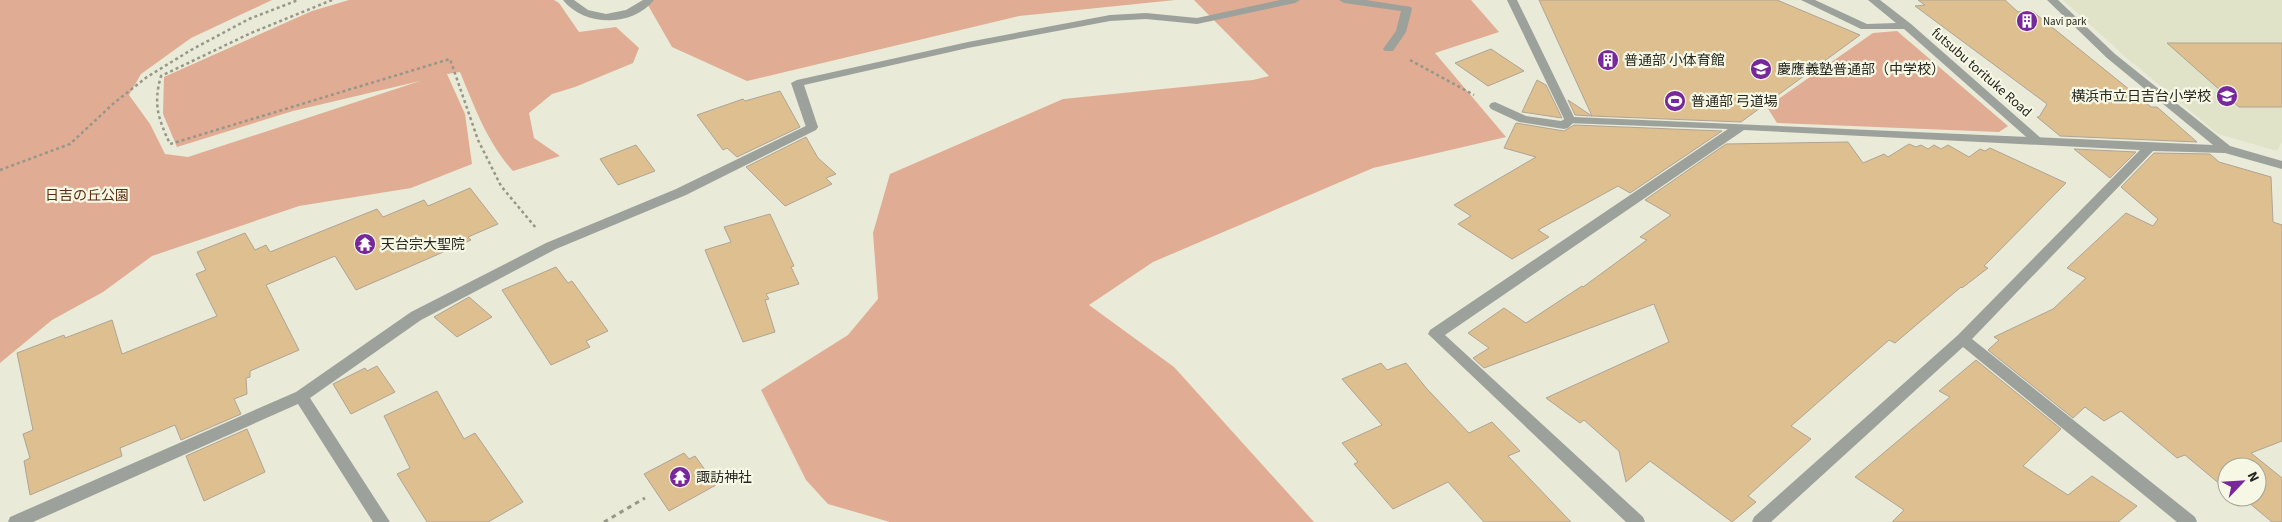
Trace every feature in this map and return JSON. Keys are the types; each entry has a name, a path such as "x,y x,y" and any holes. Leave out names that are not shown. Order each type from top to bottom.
{"street":[{"path":"568,0 575,7 592,16 616,16 641,8 649,0"},
{"path":"16,522 300,396 416,316 550,246 681,192 812,127 797,83 968,45 1110,18 1146,16 1198,22 1295,0"},
{"path":"1344,0 1407,9 1401,32 1394,39 1389,49"},
{"path":"1512,0 1570,120"},
{"path":"1806,0 1865,27 1907,26"},
{"name":"futsubu torituke Road","path":"1873,0 1907,26 2037,140"},
{"path":"2052,0 2111,56 2226,149"},
{"path":"1495,106 1523,119 1564,125 1570,120 1599,123 1741,126 2150,147 2226,149 2282,165"},
{"path":"1637,522 1435,334 1741,126"},
{"path":"1760,522 1963,339 2150,147"},
{"path":"1963,339 2189,522"},
{"path":"300,396 382,522"}],"path":[{"path":"0,170 70,144 114,103 147,77 191,50 249,19 298,0"},
{"path":"332,0 251,33 161,76 154,97 159,120 170,144 450,58 478,140 501,186 550,246"},
{"path":"1389,49 1495,106"},
{"path":"604,522 645,498"}],"shaded area":[{"name":"横浜市立日吉台小学校","path":"2063,0 2282,0 2282,142 2277,151 2218,134 2127,58"}],"green space":[{"name":"日吉の丘公園","path":"0,0 272,0 191,38 141,74 129,95 150,124 165,154 188,157 420,81 293,111 177,147 163,114 164,77 312,11 349,0 554,0 559,3 579,32 616,27 639,48 633,63 575,87 552,94 529,113 534,138 560,156 513,171 489,136 460,72 447,74 465,114 472,164 411,188 299,206 152,256 103,292 52,320 0,363"},
{"path":"645,0 1175,0 1019,16 747,81 672,47"},
{"path":"1194,0 1471,0 1499,32 1435,53 1506,137 1373,168 1153,262 1089,305 1174,367 1314,522 890,522 828,504 806,480 761,390 848,335 878,299 873,233 890,174 1063,99 1253,80 1269,76"},
{"path":"1897,31 2008,126 1999,132 1777,123 1767,107 1873,33"}],"building":[{"path":"1539,0 1777,0 1860,35 1741,122 1592,116"},
{"path":"1918,0 2005,0 2018,12 2032,11 2151,107 2157,107 2197,142 2060,136 2037,117 2039,117 2047,104 1915,6 1925,5"},
{"path":"2167,43 2282,43 2282,107 2239,107"},
{"path":"1491,49 1524,71 1488,86 1455,63"},
{"path":"1537,80 1546,85 1562,118 1522,112"},
{"path":"780,91 800,127 737,157 727,148 723,150 697,115 743,99 745,101"},
{"path":"1568,100 1592,116 1575,115"},
{"path":"1516,123 1564,131 1574,125 1722,131 1630,193 1618,186 1538,230 1549,237 1512,259 1458,224 1471,216 1454,205 1536,157 1504,148"},
{"path":"806,137 818,158 836,174 826,178 832,184 785,206 746,167"},
{"path":"1848,142 1863,163 1884,154 1888,157 1909,144 1916,147 1921,145 1928,149 1934,145 1941,149 1948,145 1969,157 1980,149 1985,151 1990,148 2066,183 1984,266 1988,268 1961,287 1895,343 1889,340 1791,426 1811,439 1748,496 1756,502 1732,522 1650,461 1626,482 1619,451 1584,420 1580,423 1546,398 1669,342 1654,304 1484,368 1473,358 1489,348 1468,333 1504,308 1526,323 1583,287 1647,240 1640,237 1671,215 1645,200 1726,144"},
{"path":"636,145 655,171 618,185 600,159"},
{"path":"2074,149 2136,152 2110,178"},
{"path":"2154,153 2210,154 2219,162 2271,177 2273,222 2282,225 2282,441 2251,453 2256,457 2217,457 2217,482 2185,455 2177,458 2121,411 2104,421 2085,407 2073,418 1988,350 1999,340 1994,337 2053,309 2086,278 2067,268 2126,213 2153,226 2158,219 2121,187"},
{"path":"470,188 498,224 468,237 471,240 356,290 335,256 266,285 299,350 250,371 250,377 246,378 247,394 234,399 241,414 181,440 175,425 120,448 122,456 30,495 24,461 30,458 23,434 33,430 17,353 64,335 65,338 112,320 122,354 217,316 196,274 206,270 197,252 245,233 255,250 266,245 270,252 377,209 383,217 424,200 428,206"},
{"path":"770,214 794,266 791,267 799,284 766,294 769,299 765,300 775,332 743,342 705,250 731,242 724,227"},
{"path":"556,267 568,283 572,281 608,331 586,341 590,347 551,365 502,290"},
{"path":"469,297 492,317 457,337 434,317"},
{"path":"1976,360 2061,429 2023,466 2068,495 2092,476 2137,506 2118,522 1892,522 1904,510 1855,477 1950,397 1939,391"},
{"path":"1381,363 1387,370 1406,363 1427,389 1469,433 1492,422 1520,451 1508,456 1571,522 1484,522 1448,482 1393,509 1354,464 1358,462 1342,443 1382,425 1342,379"},
{"path":"377,366 395,392 351,414 333,384 365,368 367,371"},
{"path":"437,391 464,439 475,433 523,502 488,522 427,522 397,474 410,468 384,416"},
{"path":"247,429 265,472 204,501 186,456"},
{"path":"684,453 689,459 695,456 716,485 669,511 644,474"},
{"path":"2267,466 2282,478 2282,522 2272,522 2254,507 2267,507"}],"place":[{"name":"Navi park","path":"2027,21"},
{"name":"普通部 小体育館","path":"1608,60"},
{"name":"慶應義塾普通部（中学校）","path":"1761,69"},
{"name":"横浜市立日吉台小学校","path":"2227,96"},
{"name":"普通部 弓道場","path":"1675,101"},
{"name":"天台宗大聖院","path":"365,244"},
{"name":"諏訪神社","path":"680,477"}]}
